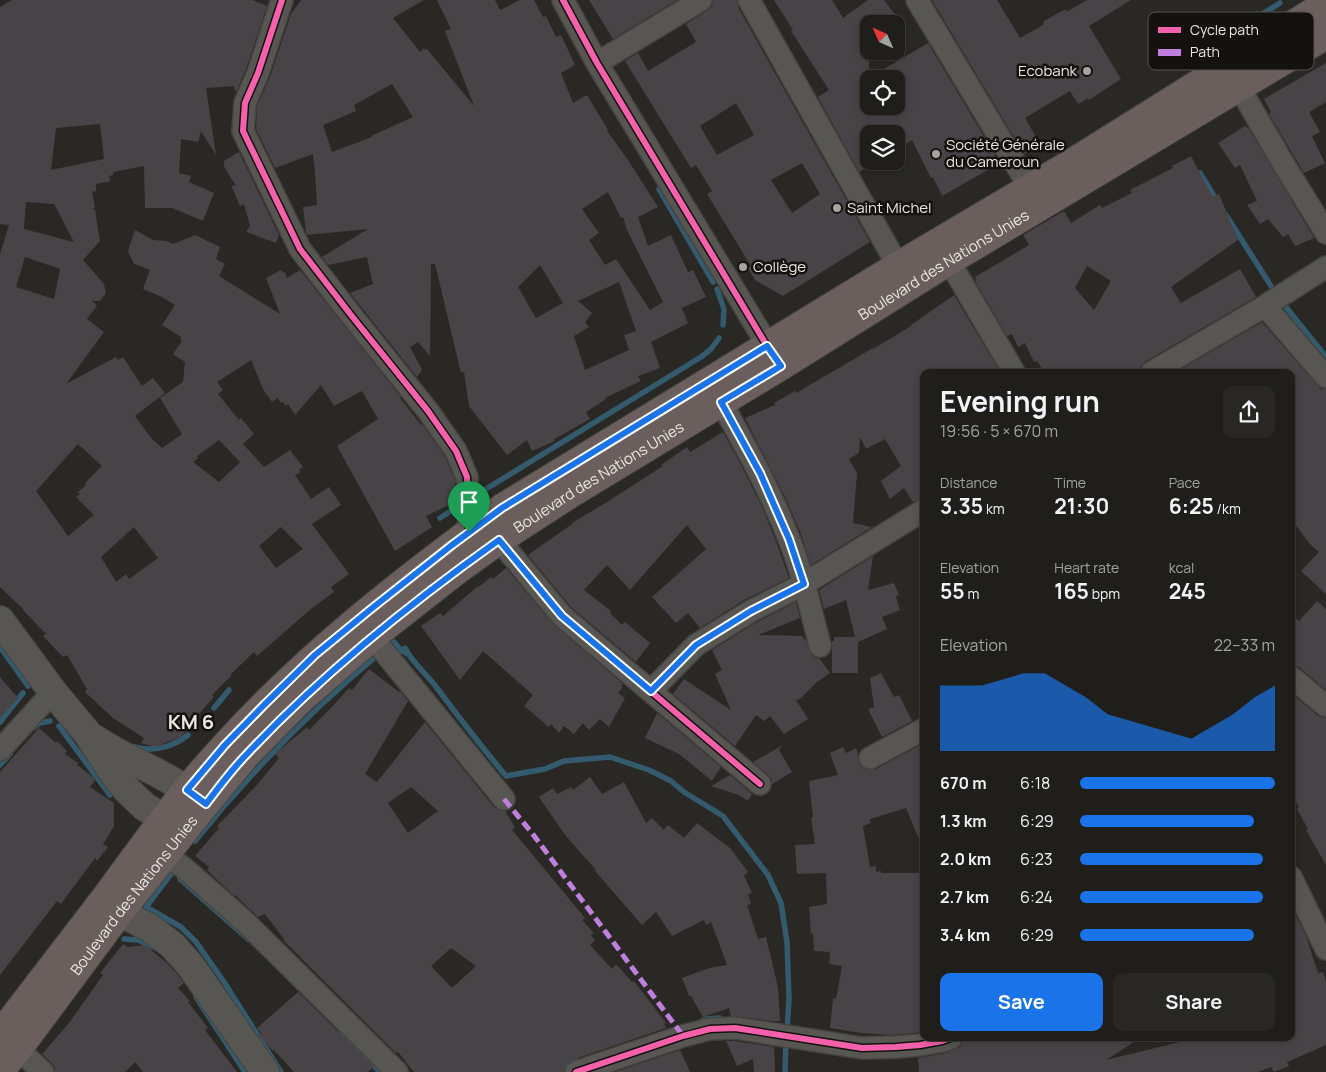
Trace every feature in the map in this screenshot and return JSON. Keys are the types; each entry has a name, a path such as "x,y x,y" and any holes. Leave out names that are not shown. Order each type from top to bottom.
{"main road":[{"name":"Boulevard des Nations Unies","path":"196,797 245,756 300,700 372,637 499,540 570,494 721,402 774,356 898,266 1030,188 1238,70"},
{"name":"Boulevard des Nations Unies","path":"0,1071 9,1042 196,797 225,745 315,655 371,609 502,508 949,261 1239,87 1261,70"}],"street":[{"path":"282,0 258,73 246,102 243,131 300,250 428,411 456,451 467,477 469,532"},
{"path":"563,0 597,63 774,356"},
{"path":"597,63 701,0"},
{"path":"749,0 898,266"},
{"path":"917,0 1030,188"},
{"path":"1239,87 1326,233"},
{"path":"949,261 1012,369"},
{"path":"1157,369 1265,306 1326,267"},
{"path":"1265,306 1326,377"},
{"path":"721,402 760,473 789,539 804,584 820,646"},
{"path":"651,691 696,645 751,611 804,584 920,512"},
{"path":"499,540 562,616 760,784"},
{"path":"0,620 53,692 88,734 126,790 145,807 175,824"},
{"path":"372,637 504,799"},
{"path":"1295,680 1326,706"},
{"path":"0,750 53,692"},
{"path":"870,758 920,731"},
{"path":"88,734 111,750 169,778 196,797"},
{"path":"156,848 184,868 242,919 397,1072"},
{"path":"1295,886 1326,949"},
{"path":"109,910 150,928 172,945 190,965 265,1072"},
{"path":"576,1072 710,1029 735,1028 862,1048 920,1045 942,1041"},
{"path":"9,1042 43,1072"}],"building":[{"path":"12,0 252,0 267,6 237,90 235,91 234,86 206,88 216,155 201,131 198,142 181,139 179,173 191,176 189,182 214,193 203,221 172,208 145,208 144,166 113,172 113,175 109,176 110,181 96,184 96,191 92,192 95,208 92,208 95,210 100,241 83,260 104,284 106,293 100,301 92,300 97,306 87,319 104,332 66,384 116,357 118,360 123,357 142,386 153,378 165,393 135,416 151,438 162,448 182,434 160,398 183,382 185,362 173,354 182,341 181,337 162,325 175,305 143,289 150,270 134,264 128,251 135,230 153,240 167,241 173,244 195,235 220,247 216,259 225,264 219,276 280,314 266,278 281,270 283,273 285,272 287,278 300,270 422,424 445,457 455,480 455,502 426,516 432,527 395,551 337,446 378,419 362,391 334,406 321,385 295,415 288,404 286,406 283,402 281,403 278,398 272,402 264,391 251,360 217,382 223,390 218,394 239,420 241,418 254,434 243,444 264,467 290,450 303,467 299,470 301,472 295,475 311,499 329,487 341,505 312,524 349,574 331,587 334,592 312,608 257,656 254,652 212,695 214,697 180,738 164,743 162,746 141,743 144,738 113,718 85,692 87,689 67,655 63,657 43,636 46,634 0,587 0,254 9,225 0,224 0,7","holes":["100,124 104,159 51,170 56,128","26,202 54,204 74,242 24,229","25,257 60,269 54,299 16,287","219,440 240,462 219,482 193,462 198,458 197,456","78,444 102,466 85,483 86,485 78,492 80,494 76,497 94,515 68,536 36,491","134,527 158,558 129,579 126,574 116,582 101,557","281,527 303,549 276,568 259,546"]},
{"path":"301,0 424,0 393,18 420,52 424,48 425,50 427,49 474,106 445,31 451,29 437,0 495,0 500,10 520,0 534,0 543,17 546,16 556,37 561,35 575,65 561,73 573,103 587,95 607,131 658,207 638,217 648,246 671,235 688,272 693,270 706,297 682,308 688,323 651,342 660,368 638,376 641,381 605,398 586,412 590,419 554,439 555,441 532,451 527,440 507,455 469,406 464,372 461,373 435,264 431,264 430,356 418,342 410,347 422,370 417,377 350,293 373,284 367,257 328,265 322,257 368,229 307,235 303,207 317,205 313,154 275,168 256,129 257,106 270,77 291,14","holes":["392,84 413,117 372,137 332,152 323,125 356,111 354,105","608,192 621,218 623,217 627,230 663,302 650,310 616,259 605,265 589,240 599,233 582,209","540,265 563,303 536,318 518,287","619,282 636,331 624,335 629,350 585,370 574,336 589,327 585,322 592,313 578,301"]},
{"path":"589,0 677,0 613,39"},
{"path":"713,0 737,0 739,9 870,242 783,296 755,280 748,268 751,266 707,194 712,191 696,165 691,168 625,61 638,53 648,71 696,42 686,24 712,6","holes":["736,103 754,135 717,155 700,126","802,163 820,194 792,213 771,180"]},
{"path":"774,0 832,0 843,18 868,0 884,0 895,15 860,15 860,60 869,60 869,70 860,70 860,115 905,115 905,70 882,70 899,60 905,60 905,57 928,43 1000,163 942,196 912,140 905,144 905,125 860,125 860,170 862,170 859,172 818,97 829,90 791,31 793,30"},
{"name":"Ecobank","path":"932,0 997,0 1020,38 1043,25 1044,21 1064,10 1068,11 1087,0 1131,0 1089,26 1121,79 1089,100 1088,98 1078,104 1070,91 1025,118 1040,144 1024,154"},
{"path":"1326,63 1326,102 1309,112 1320,132 1312,136 1325,163 1304,173 1269,114 1271,112 1264,99"},
{"path":"1245,126 1248,127 1314,238 1295,246 1288,234 1283,237 1268,219 1260,224 1247,205 1257,201 1240,165 1235,168 1218,143"},
{"path":"239,152 279,235 276,243 246,232 250,226 244,204 240,206 231,185 236,186 224,167 224,161"},
{"path":"1191,156 1212,196 1219,194 1238,240 1171,287 1181,303 1240,269 1256,297 1146,361 1140,369 1042,369 1037,361 1034,362 1025,343 1018,347 1012,334 1007,336 975,281 975,277 1029,245 1023,235 1064,211 1071,223 1100,205 1102,208 1132,193 1130,190 1173,168 1172,166","holes":["1087,266 1111,281 1094,310 1075,288"]},
{"path":"954,295 998,369 920,369 920,499 913,502 904,488 890,499 881,481 901,466 885,439 866,449 860,437 859,453 849,459 857,473 853,523 872,527 811,565 801,534 786,499 745,418 775,405 774,403 795,391 796,393 911,325"},
{"path":"1262,322 1317,385 1321,389 1326,389 1326,594 1301,571 1319,552 1310,544 1295,524 1295,369 1181,369"},
{"path":"723,432 763,509 789,578 744,600 700,628 688,613 676,623 652,597 706,549 687,525 630,590 607,565 584,590 611,611 610,613 622,625 625,622 650,643 636,662 571,607 528,555 572,523 663,466 661,465 687,447 690,452"},
{"path":"873,556 868,590 894,583 899,595 896,596 900,610 882,617 887,629 858,642 858,673 832,673 832,641 834,641 834,637 855,637 846,600 824,609 819,590"},
{"path":"506,568 554,625 623,684 618,693 625,698 609,727 600,719 589,730 583,723 574,734 564,726 559,733 551,724 549,727 524,706 533,695 483,651 460,680 421,626 440,613 443,616 478,586 491,577 493,579"},
{"path":"1317,601 1326,609 1326,690 1299,667 1295,666 1295,618 1299,621"},
{"path":"796,602 800,618 758,635 802,636 811,654 819,658 830,673 817,682 800,699 796,700 808,719 784,734 770,716 764,721 756,715 735,746 673,694 684,679 731,710 715,674 722,670 712,650 757,622"},
{"path":"369,669 400,691 408,701 365,774 377,782 425,722 494,807 505,811 515,827 512,830 585,918 582,920 594,933 591,935 595,940 590,945 612,969 616,964 632,982 634,981 666,1023 664,1024 666,1028 572,1060 566,1064 564,1072 414,1072 398,1052 396,1053 283,940 265,914 258,917 207,870 209,867 195,856 219,828 217,826 257,785 279,758 275,754 307,727 309,730 349,688 352,690","holes":["411,787 438,811 408,833 388,803","451,948 476,966 452,988 431,966"]},
{"path":"881,673 894,697 899,695 912,721 882,737 868,709 874,707 870,678"},
{"path":"0,677 18,698 0,718"},
{"path":"1295,696 1318,716 1326,718 1326,865 1306,830 1308,829 1297,809 1299,807 1295,801"},
{"path":"657,713 721,767 712,781 679,754 645,738"},
{"path":"39,728 56,743 57,741 67,751 65,754 96,779 90,787 114,803 114,826 103,844 108,847 97,861 95,858 61,904 57,901 0,975 0,772"},
{"path":"783,745 779,750 792,772 772,784 772,779 753,762"},
{"path":"920,745 920,841 906,808 870,819 871,823 863,826 870,867 876,866 876,872 920,873 920,1032 892,1035 830,1028 833,998 836,999 842,966 829,964 830,952 814,951 809,907 827,904 826,873 797,874 795,845 815,844 811,818 813,817 809,781 838,775 830,753 843,747 846,753 856,748 859,764 864,769 876,769"},
{"path":"730,775 752,794 748,801 739,795 711,786"},
{"path":"590,777 602,794 624,782 646,823 652,818 664,830 668,825 684,838 697,823 730,848 748,872 744,876 752,893 748,894 751,904 747,905 758,939 766,937 778,987 780,1021 731,1016 729,1008 703,1017 691,996 689,996 682,978 709,968 727,965 711,922 706,925 704,920 672,936 656,912 642,925 565,835 539,797 553,788 557,794 571,787 573,790"},
{"path":"1295,914 1306,936 1318,973 1323,972 1326,982 1326,1045 1287,1062 1289,1066 1274,1072 1271,1067 1258,1072 919,1072 918,1058 946,1053 960,1047 963,1041 1135,1041 1106,1060 1184,1041 1295,1041"},
{"path":"123,944 128,947 145,945 178,975 184,983 178,988 190,1001 188,1002 208,1028 205,1030 237,1072 143,1072 135,1062 125,1072 55,1072 52,1063 42,1054 69,1023 103,975 100,973"},
{"path":"298,992 374,1067 367,1072 294,1072 258,1035 261,1033 257,1028"},
{"path":"726,1041 774,1047 775,1072 754,1072 753,1059 737,1066"},
{"path":"680,1050 690,1072 615,1072"}],"waterway":[{"path":"1266,12 1280,3"},
{"path":"1200,173 1217,201"},
{"path":"659,189 713,282"},
{"path":"1226,215 1276,294"},
{"path":"717,289 724,309 723,325"},
{"path":"1281,301 1326,357"},
{"path":"473,497 701,357 711,349 719,338"},
{"path":"440,518 463,503"},
{"path":"387,648 394,642 401,650 408,654"},
{"path":"0,647 28,686"},
{"path":"405,648 506,776 545,769 564,761 610,757 649,770 671,781 684,792 723,816 768,875 781,903 787,942 789,999 787,1032"},
{"path":"195,841 260,766 329,697 379,654"},
{"path":"214,708 229,690"},
{"path":"0,722 23,693"},
{"path":"35,727 39,723 50,721"},
{"path":"59,726 110,795"},
{"path":"135,747 156,749 176,743 188,735"},
{"path":"0,765 10,754"},
{"path":"171,874 146,907 181,927 196,942 224,982 281,1072"},
{"path":"180,879 248,939"},
{"path":"124,939 138,940 155,948"},
{"path":"196,997 245,1072"},
{"path":"700,1022 706,1019 720,1018"},
{"path":"341,1032 380,1072"},
{"path":"785,1072 786,1041"},
{"path":"546,1072 577,1061"}],"marked path":[{"path":"504,799 532,833 683,1036"}],"cycle path":[{"path":"282,0 258,73 245,103 243,131 300,249 428,411 456,451 467,477 469,532"},
{"path":"563,0 597,63 767,346 781,366"},
{"path":"499,540 562,616 760,784"},
{"path":"576,1072 683,1036 710,1029 735,1028 862,1048 920,1045 942,1041"}],"place":[{"name":"Ecobank","path":"1087,71"},
{"name":"Société Générale du Cameroun","path":"936,154"},
{"name":"Saint Michel","path":"837,208"},
{"name":"Collège","path":"743,267"}],"district":[{"name":"KM 6","path":"191,722"}],"route":[{"path":"767,346 781,366 721,402 760,473 789,539 804,584 751,611 696,645 651,691 562,616 499,540 372,637 300,700 245,756 206,804 187,790 225,745 315,655 469,532 502,508 767,346"}]}
